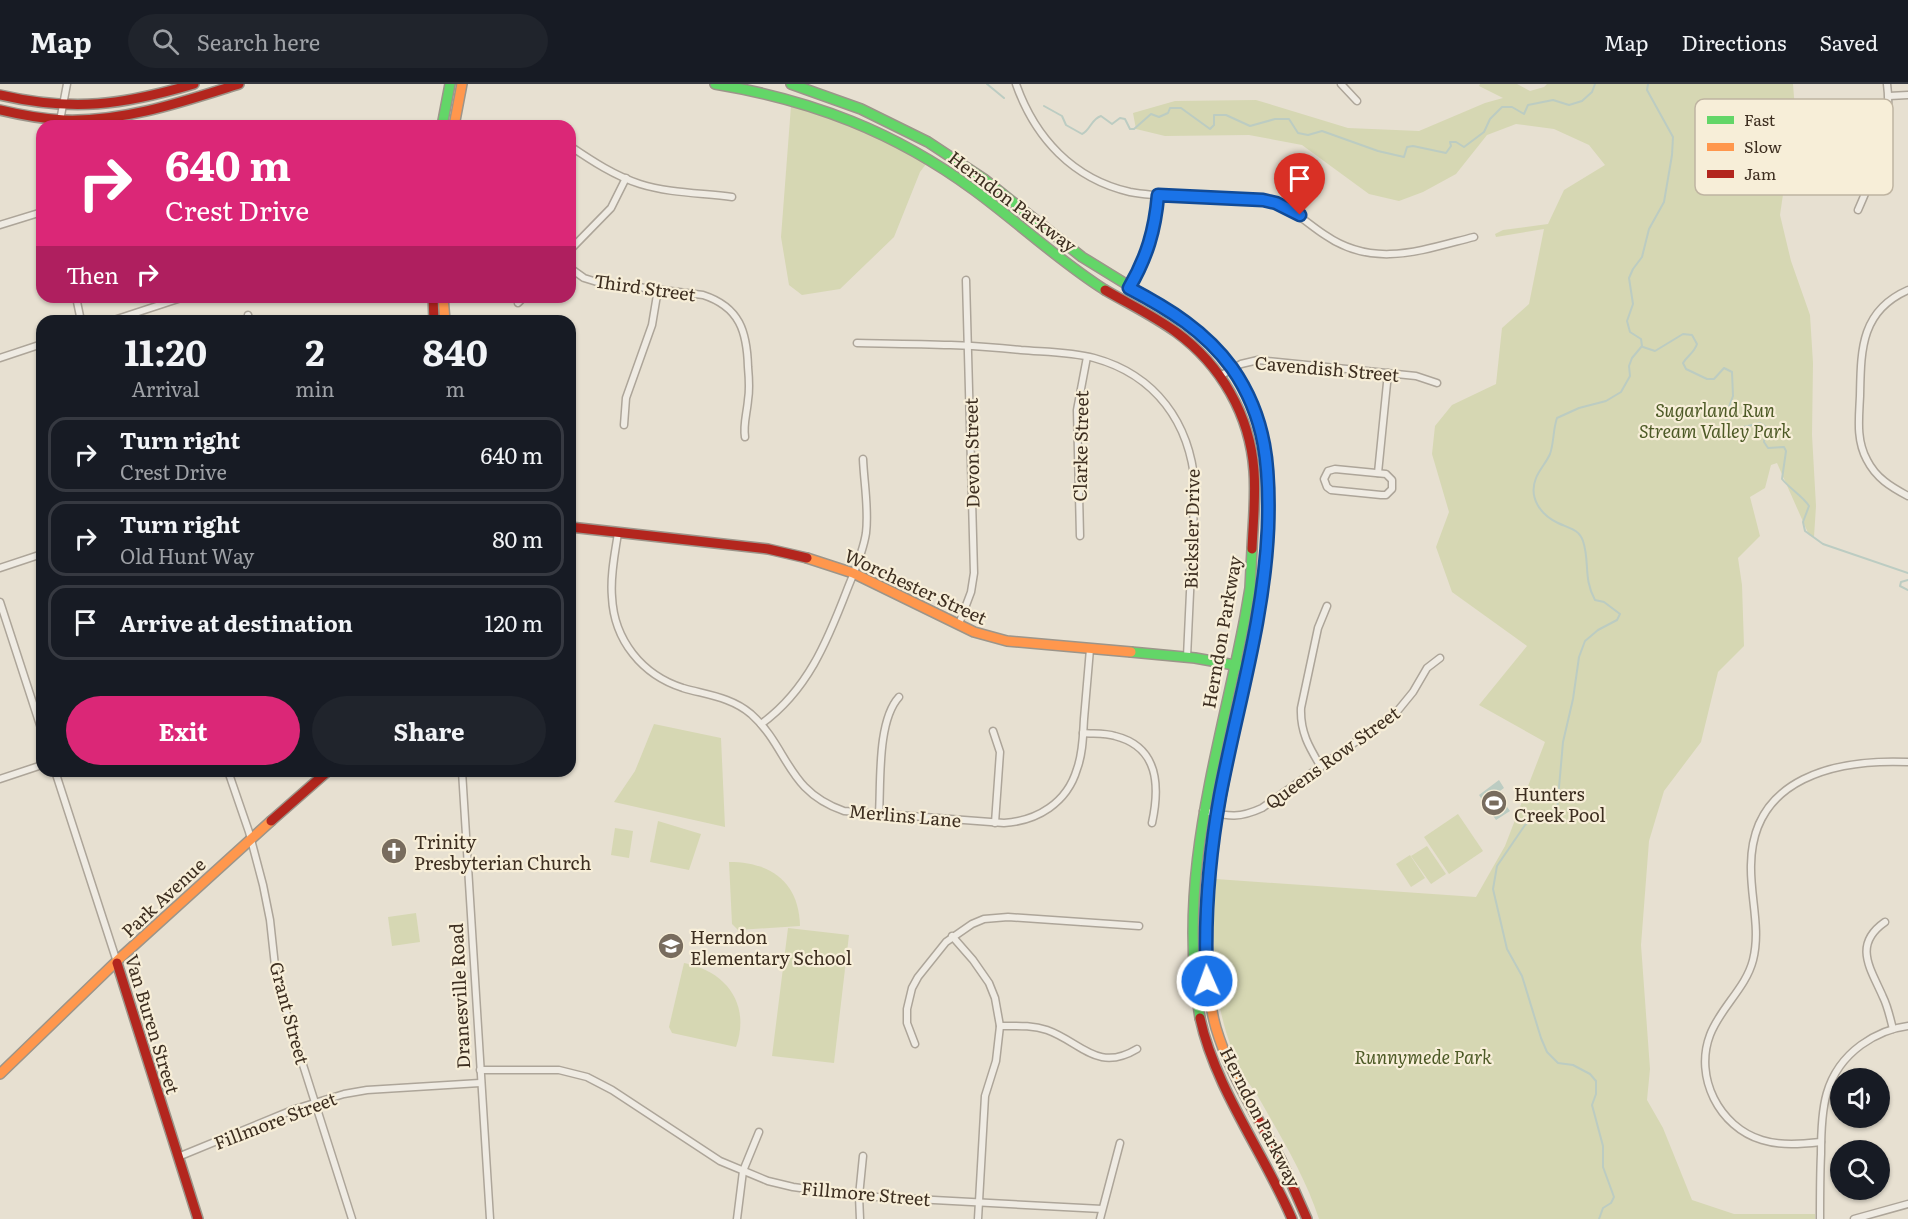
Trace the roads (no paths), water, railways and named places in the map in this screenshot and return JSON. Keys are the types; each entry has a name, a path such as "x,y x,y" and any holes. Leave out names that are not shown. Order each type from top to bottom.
{"main road":[{"path":"0,95 62,106 105,105 131,102 194,84"},
{"path":"97,120 167,107 239,84"},
{"path":"443,120 450,84"},
{"path":"455,120 462,84"},
{"name":"Herndon Parkway","path":"715,84 775,94 810,104 859,122 910,148 977,192 1085,276 1173,328 1195,347 1220,376 1231,393 1243,420 1251,447 1255,477 1251,576 1235,665 1203,811 1197,857 1192,942 1194,986 1200,1021 1210,1057 1264,1159 1292,1219"},
{"name":"Herndon Parkway","path":"790,84 827,95 867,111 919,137 968,168 1083,258 1129,288 1170,310 1214,346 1232,369 1258,419 1269,474 1264,588 1218,814 1210,868 1206,946 1207,981 1223,1052 1279,1156 1307,1219"},
{"path":"0,110 49,120"},
{"name":"Worchester Street","path":"576,528 768,549 807,558 853,573 958,624 989,637 1007,641 1187,657 1249,668"},
{"name":"Park Avenue","path":"0,1074 250,839 321,777"},
{"name":"Van Buren Street","path":"117,963 198,1219"},
{"name":"Park Avenue","path":"0,1065 24,1050"}],"street":[{"path":"60,120 67,84"},
{"path":"1016,84 1033,123 1056,152 1098,181 1115,188 1158,195 1252,199 1276,203 1300,215 1324,235 1338,243 1365,253 1380,255 1409,253 1474,237"},
{"path":"1341,84 1357,101"},
{"path":"1887,84 1889,99"},
{"path":"1889,96 1908,95"},
{"path":"576,149 626,178 656,188 732,197"},
{"path":"576,244 611,208 626,178"},
{"path":"1129,288 1149,249 1158,195"},
{"path":"1858,210 1864,195"},
{"path":"0,225 36,214"},
{"name":"Third Street","path":"576,272 584,278 597,282 703,295 713,298 731,310 738,319 746,339 749,390 744,421 745,437"},
{"name":"Devon Street","path":"958,624 971,592 974,573 966,280"},
{"path":"624,425 626,398 652,325 658,289"},
{"path":"1908,290 1890,300 1878,311 1865,334 1861,355 1859,427 1862,451 1874,471 1891,487 1908,496"},
{"path":"129,315 166,303"},
{"name":"Bicksler Drive","path":"857,343 968,345 1087,357 1121,368 1149,387 1170,410 1184,434 1195,485 1187,657"},
{"path":"0,358 36,346"},
{"name":"Clarke Street","path":"1080,536 1077,410 1087,357"},
{"name":"Cavendish Street","path":"1220,376 1241,364 1258,360 1416,376 1437,383"},
{"path":"1378,473 1388,373"},
{"path":"760,724 796,692 821,654 853,573 866,532 863,459"},
{"path":"1332,469 1378,473 1386,474 1392,480 1392,489 1386,495 1331,490 1324,483 1325,474 1332,469"},
{"name":"Merlins Lane","path":"618,533 612,583 613,610 622,638 636,658 657,676 673,684 730,700 751,714 795,777 811,794 832,807 844,811 1017,822 1049,808 1069,788 1077,771 1083,733 1090,649"},
{"path":"0,568 36,556"},
{"path":"0,602 36,713"},
{"path":"1321,767 1305,740 1300,719 1318,628 1327,606"},
{"name":"Queens Row Street","path":"1203,811 1230,817 1242,816 1262,808 1395,714 1413,692 1427,668 1440,658"},
{"path":"879,814 886,720 889,711 899,697"},
{"path":"993,731 1000,752 995,822"},
{"path":"1083,733 1116,736 1126,740 1142,752 1154,770 1157,781 1156,805 1152,823"},
{"path":"1821,1142 1781,1144 1760,1140 1749,1135 1733,1124 1720,1109 1708,1085 1705,1061 1710,1035 1749,971 1755,949 1750,866 1753,845 1760,823 1767,811 1786,790 1798,781 1822,770 1836,767 1908,762"},
{"path":"0,779 36,767"},
{"name":"Van Buren Street","path":"57,777 117,963"},
{"name":"Grant Street","path":"230,777 267,903 278,982 352,1219"},
{"name":"Dranesville Road","path":"462,777 489,1219"},
{"path":"915,1044 907,1023 908,998 918,977 952,936 972,924 996,917 1139,926"},
{"path":"1885,922 1878,926 1868,940 1867,958 1883,996 1893,1029"},
{"path":"952,936 989,983 1000,1026 996,1061 985,1096 978,1219"},
{"path":"1000,1026 1023,1026 1048,1030 1080,1049 1103,1057 1121,1056 1137,1048"},
{"path":"1820,1219 1822,1108 1836,1071 1855,1049 1867,1040 1893,1029 1908,1026"},
{"name":"Fillmore Street","path":"480,1070 559,1070 586,1077 612,1090 706,1153 743,1171 793,1187 859,1196 1102,1209"},
{"name":"Fillmore Street","path":"178,1157 315,1102 368,1090 480,1083"},
{"path":"737,1219 743,1171 759,1132"},
{"path":"1100,1219 1119,1143"},
{"path":"860,1219 859,1196 863,1156"},
{"path":"1854,1219 1908,1204"}],"waterway":[{"path":"987,84 1004,98"},
{"path":"1044,106 1062,116 1066,125 1082,134 1101,116 1112,124 1120,118 1125,119 1130,129 1134,129 1151,114 1159,117 1168,113 1170,108 1181,108 1210,129 1214,125 1214,115 1226,115 1250,126 1275,119 1289,119 1298,133 1308,135 1322,131 1378,151 1404,157 1407,147 1413,146 1446,153 1451,146 1450,142 1456,142 1464,147 1484,132 1490,119 1502,107 1512,107 1524,114 1528,105 1553,100 1569,105 1582,101 1592,92 1595,84"},
{"path":"1599,1219 1603,1208 1611,1203 1614,1197 1603,1167 1603,1146 1592,1105 1596,1094 1596,1081 1590,1074 1573,1065 1558,1063 1547,1052 1522,976 1507,949 1493,889 1497,866 1525,825 1557,810 1563,742 1573,699 1579,657 1585,641 1598,630 1617,620 1620,614 1604,602 1595,600 1589,584 1585,549 1581,537 1576,531 1552,520 1541,511 1535,499 1534,485 1537,475 1550,454 1557,418 1579,408 1606,401 1621,392 1630,376 1629,366 1632,358 1642,346 1641,339 1630,332 1627,321 1633,304 1629,278 1642,257 1649,229 1664,202 1673,137 1647,90 1648,84"},
{"path":"1643,347 1655,351 1683,334 1692,335 1697,344 1683,363 1686,369 1707,379 1714,379 1724,368 1732,372 1733,396 1726,415 1727,425 1732,430 1760,423 1765,426 1764,442 1768,448 1784,447 1786,451 1782,479 1809,506 1803,522 1805,531 1823,544 1908,573"},
{"path":"1908,580 1901,582 1900,586 1908,590"}],"place":[{"name":"Hunters Creek Pool","path":"1494,803"},
{"name":"Trinity Presbyterian Church","path":"394,851"},
{"name":"Herndon Elementary School","path":"671,946"}],"park label":[{"name":"Sugarland Run Stream Valley Park","path":"1715,419"},
{"name":"Runnymede Park","path":"1423,1056"}]}
